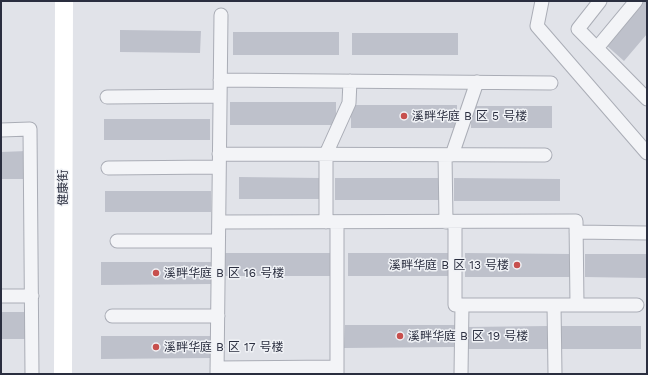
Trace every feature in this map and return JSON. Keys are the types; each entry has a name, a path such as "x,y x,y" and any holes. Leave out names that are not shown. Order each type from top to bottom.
{"street":[{"name":"健康街","path":"63,374 64,1"},
{"path":"542,1 537,26 647,153"},
{"path":"600,1 578,29 646,97"},
{"path":"597,48 636,1"},
{"path":"221,15 217,371 337,370 331,222 326,154 349,103 350,81"},
{"path":"220,80 550,83"},
{"path":"477,82 448,155 455,305 637,305"},
{"path":"106,97 220,96"},
{"path":"1,130 30,129 32,374"},
{"path":"108,168 326,154 545,155"},
{"path":"219,222 576,221 578,305"},
{"path":"576,232 647,233"},
{"path":"117,241 218,241"},
{"path":"1,296 32,296"},
{"path":"461,374 462,305"},
{"path":"554,305 555,374"},
{"path":"112,316 218,316"}],"building":[{"path":"644,1 647,1 647,34 624,61 606,45"},
{"path":"120,30 201,31 200,53 120,52"},
{"path":"233,32 339,32 339,55 233,55"},
{"path":"352,33 458,33 458,55 352,55"},
{"path":"230,102 336,102 336,125 230,125"},
{"name":"溪畔华庭 B 区 5 号楼","path":"351,105 457,105 457,128 351,128"},
{"path":"471,106 552,106 552,128 471,128"},
{"path":"104,119 210,119 210,140 104,140"},
{"path":"27,151 27,179 1,179 1,152"},
{"path":"239,177 319,178 319,199 239,199"},
{"path":"335,178 441,178 441,200 335,200"},
{"path":"454,178 560,179 560,201 454,201"},
{"path":"105,191 211,191 211,212 105,212"},
{"path":"225,253 331,253 331,276 225,276"},
{"path":"348,253 449,253 449,276 348,276"},
{"name":"溪畔华庭 B 区 13 号楼","path":"465,253 570,254 570,277 465,277"},
{"path":"585,254 647,254 647,278 585,277"},
{"name":"溪畔华庭 B 区 16 号楼","path":"101,262 211,262 211,284 101,285"},
{"path":"1,312 26,312 27,339 1,339"},
{"name":"溪畔华庭 B 区 19 号楼","path":"345,325 455,325 455,347 344,348"},
{"path":"548,326 548,349 467,349 467,327"},
{"path":"561,326 641,326 641,349 561,349"},
{"name":"溪畔华庭 B 区 17 号楼","path":"101,336 211,336 211,358 101,359"}],"place":[{"name":"溪畔华庭 B 区 5 号楼","path":"404,116"},
{"name":"溪畔华庭 B 区 13 号楼","path":"517,265"},
{"name":"溪畔华庭 B 区 16 号楼","path":"156,273"},
{"name":"溪畔华庭 B 区 19 号楼","path":"400,336"},
{"name":"溪畔华庭 B 区 17 号楼","path":"156,347"}]}
